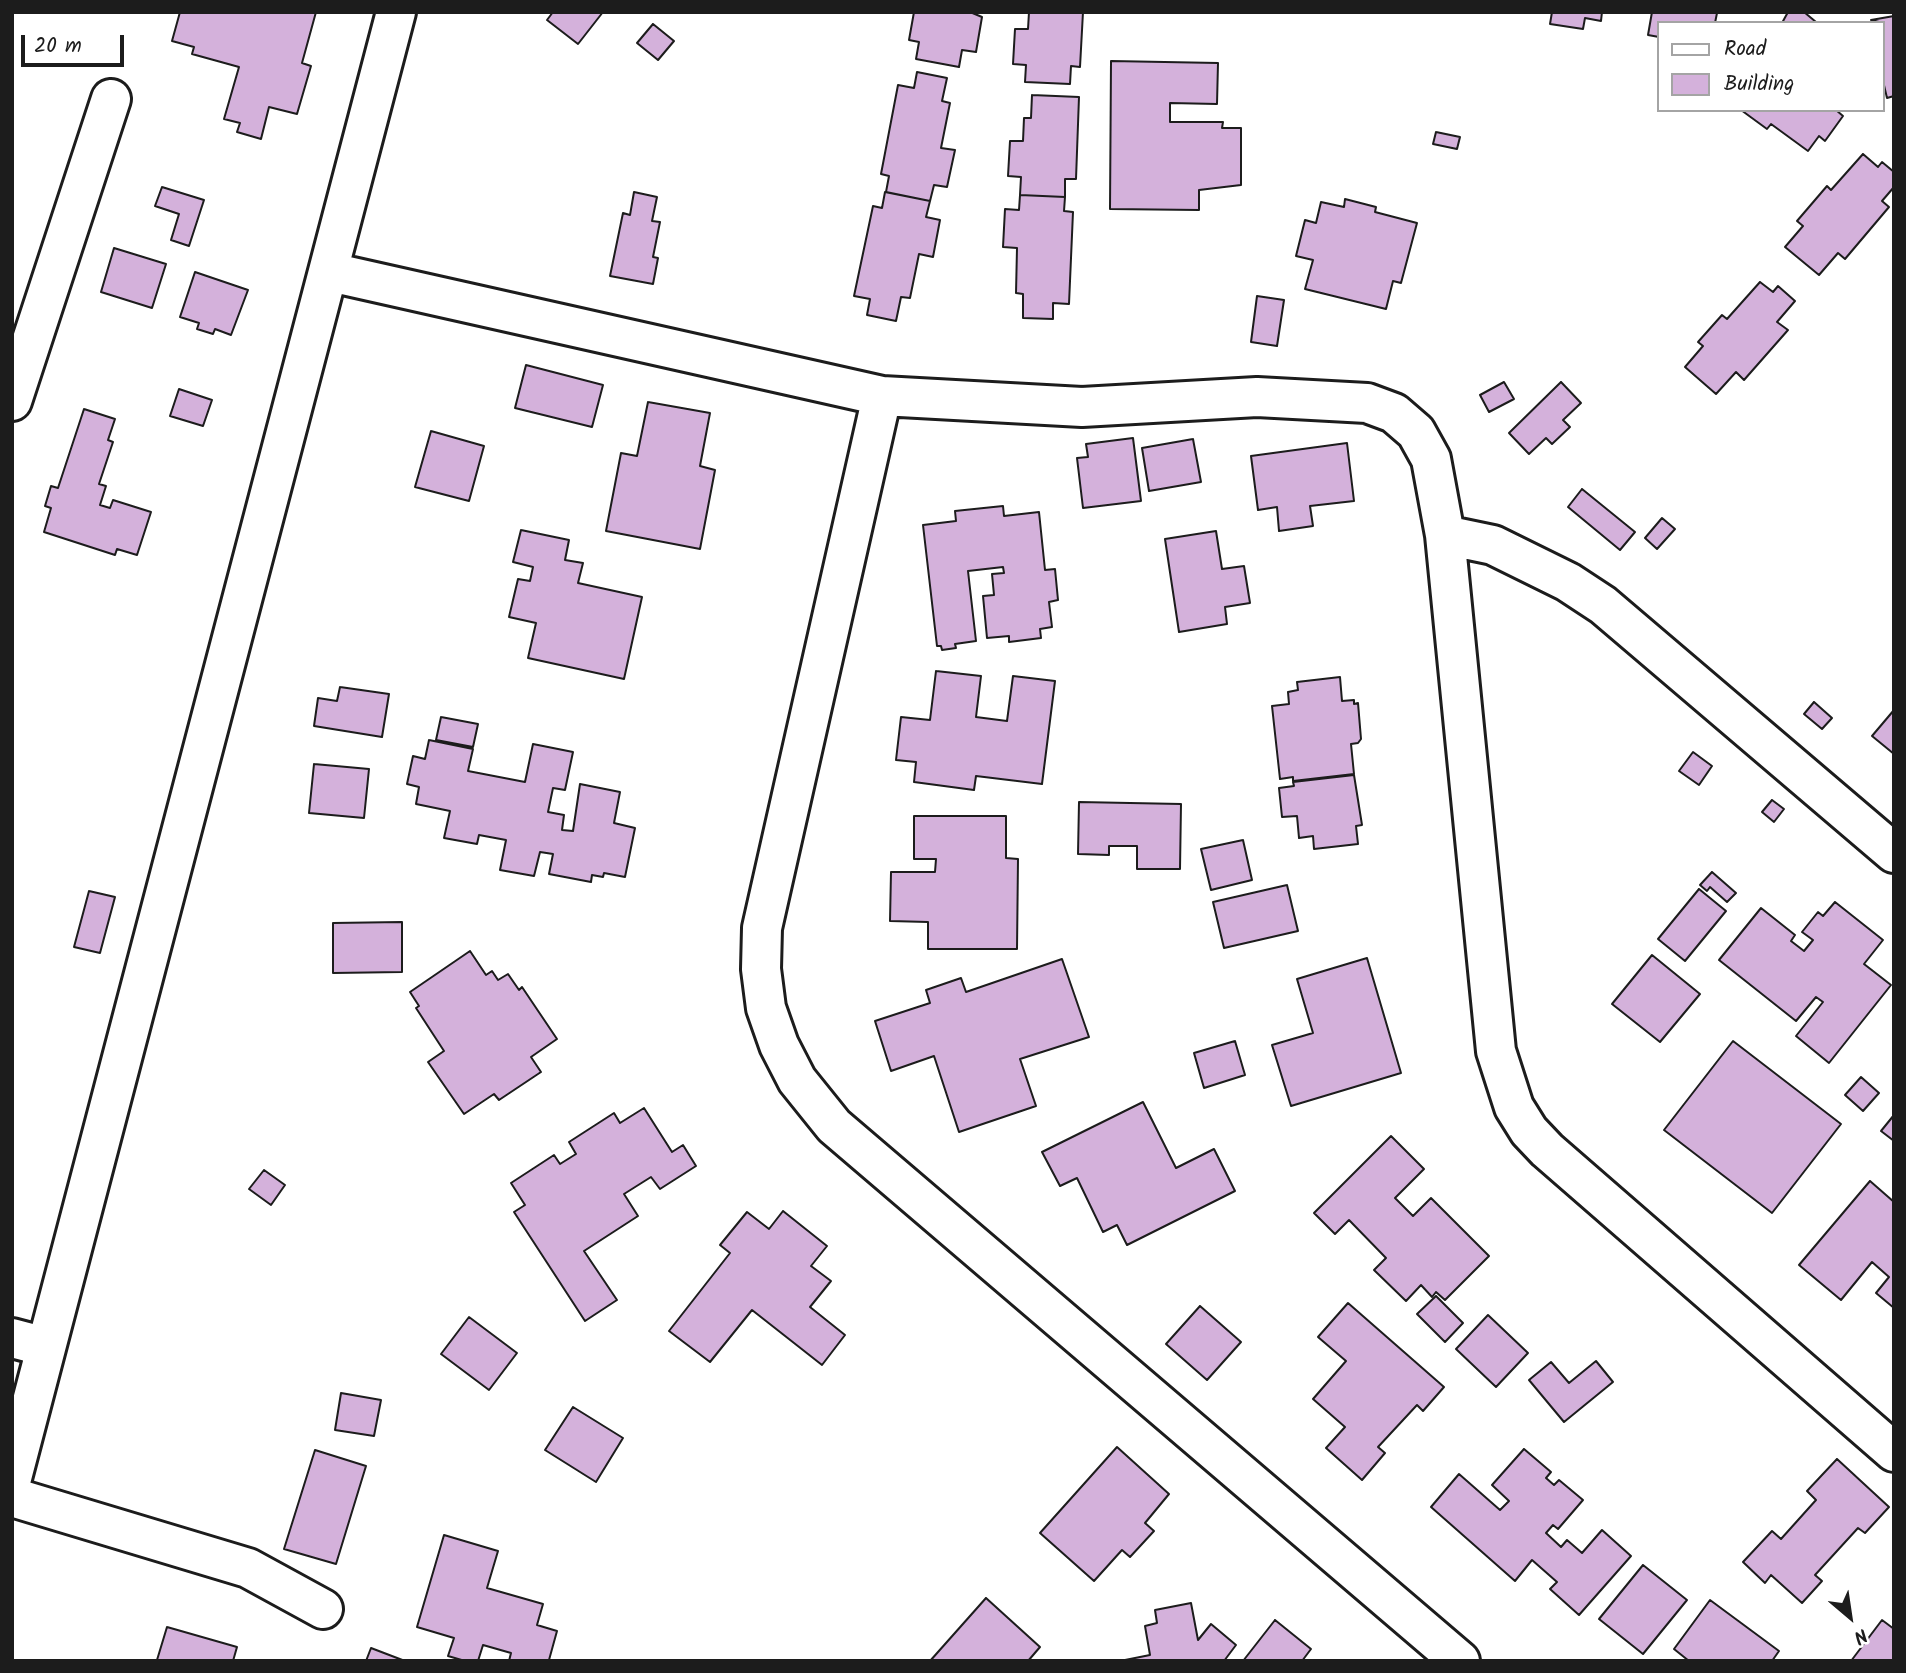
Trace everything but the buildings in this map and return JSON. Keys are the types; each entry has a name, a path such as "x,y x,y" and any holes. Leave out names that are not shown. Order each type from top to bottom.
{"street":[{"path":"12,1478 29,1343 330,272 396,12"},
{"path":"12,401 111,99"},
{"path":"330,272 882,396 1082,407 1257,397 1367,403 1394,414 1416,432 1431,459 1446,535 1496,1051 1514,1107 1529,1131 1547,1150 1894,1452"},
{"path":"882,396 762,928 761,969 766,1008 779,1045 797,1080 834,1126 1460,1661"},
{"path":"1446,535 1493,545 1568,582 1603,605 1894,853"},
{"path":"12,1497 248,1568 323,1609"}]}
